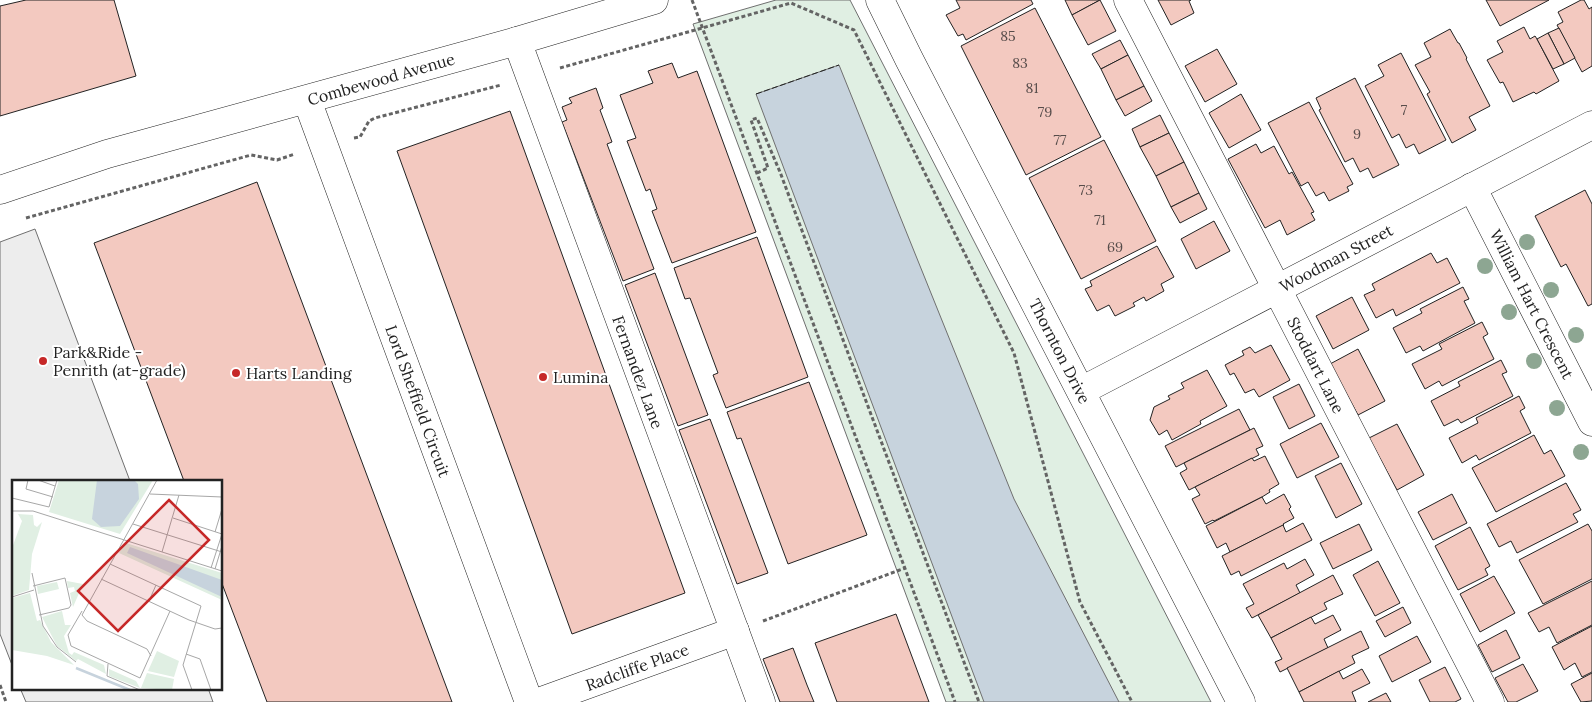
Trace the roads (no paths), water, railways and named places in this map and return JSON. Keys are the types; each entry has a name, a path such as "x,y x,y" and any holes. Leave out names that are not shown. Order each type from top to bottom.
{"street":[{"name":"Combewood Avenue","path":"0,190 107,154 517,41 654,0"},
{"name":"Thornton Drive","path":"880,0 1241,702"},
{"name":"Stoddart Lane","path":"1128,0 1490,702"},
{"name":"Fernandez Lane","path":"517,41 761,702"},
{"name":"Lord Sheffield Circuit","path":"307,100 529,702"},
{"name":"Woodman Street","path":"1081,391 1592,125"},
{"name":"Combewood Avenue","path":"0,170 107,154"},
{"name":"William Hart Crescent","path":"1472,187 1592,422"},
{"name":"Radcliffe Place","path":"539,702 735,631"}],"place":[{"name":"Park&Ride - Penrith (at-grade)","path":"43,361"},
{"name":"Harts Landing","path":"236,373"},
{"name":"Lumina","path":"543,377"}]}
